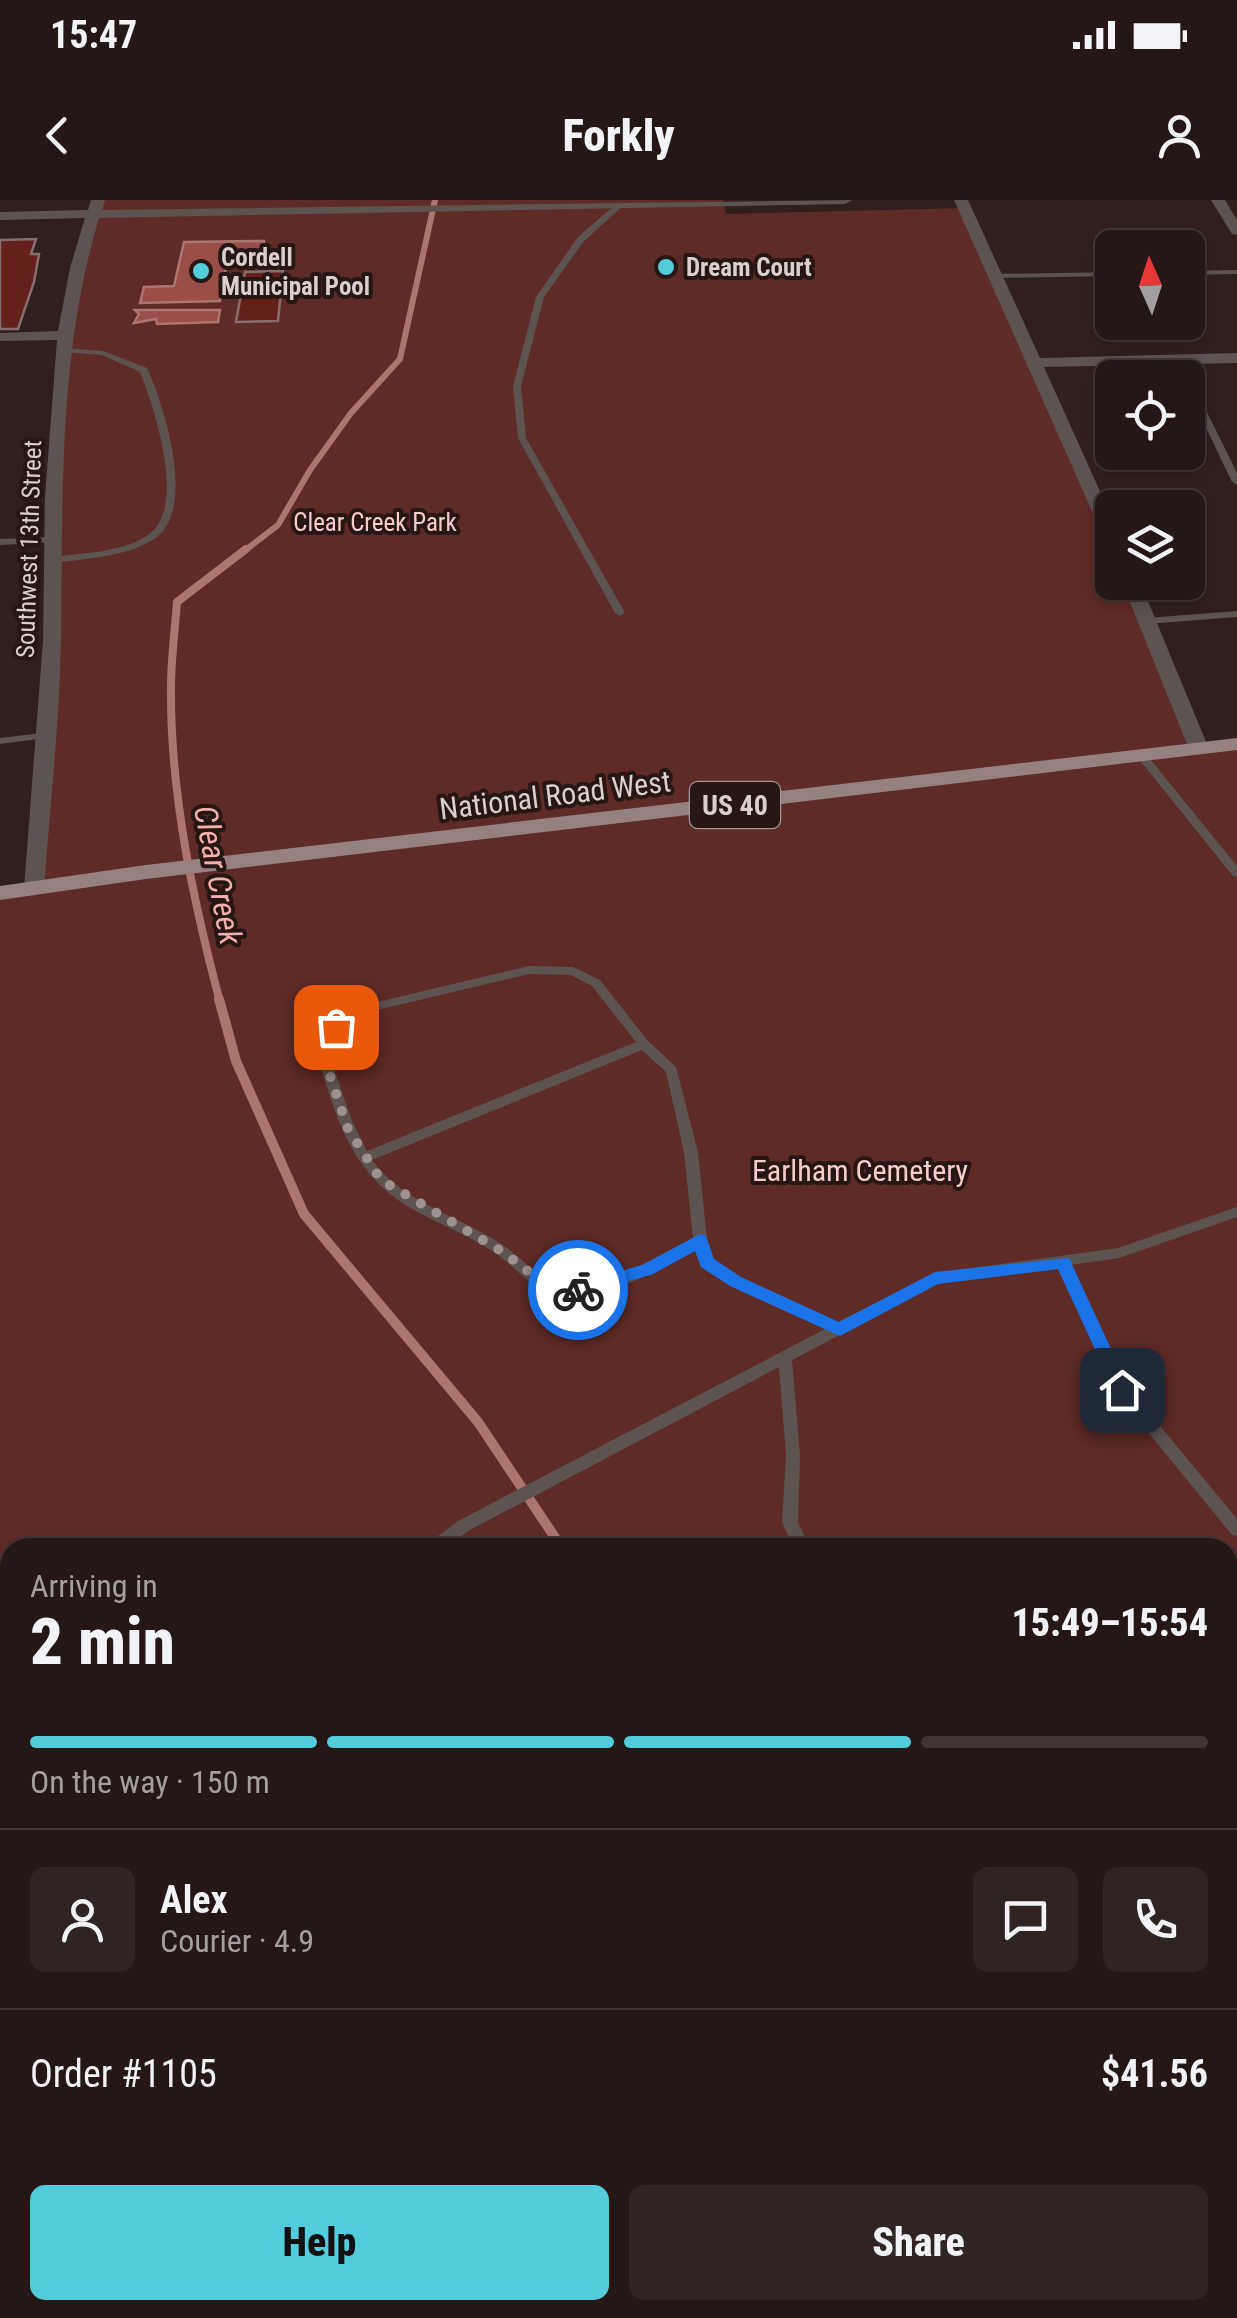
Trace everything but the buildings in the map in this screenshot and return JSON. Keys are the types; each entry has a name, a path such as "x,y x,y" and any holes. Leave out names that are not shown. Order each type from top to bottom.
{"main road":[{"name":"National Road West","path":"0,893 146,872 1237,744"}],"street":[{"path":"0,216 96,207 400,209 845,200"},
{"path":"961,200 1095,498"},
{"path":"1218,200 1237,231"},
{"name":"Southwest 13th Street","path":"34,888 42,736 52,641 53,540 65,343 77,268 96,207"},
{"path":"0,337 65,343"},
{"path":"1177,360 1237,358"},
{"path":"1034,363 1095,362"},
{"path":"1138,600 1199,749"}],"lane":[{"path":"613,203 540,296 517,386 522,438 620,613"},
{"path":"1205,273 1237,272"},
{"path":"995,276 1095,274"},
{"path":"53,560 126,547 156,533 170,509 169,470 158,406 144,370 65,343"},
{"path":"1205,418 1237,482"},
{"path":"0,542 53,540"},
{"path":"1147,621 1237,614"},
{"path":"0,742 42,736"},
{"path":"1142,756 1235,867"},
{"path":"700,1240 648,1270 565,1293 546,1285 456,1223 381,1180 348,1129 323,1055 336,1027 356,1011 510,974 573,971 596,983 644,1044 672,1070 682,1100 700,1240 707,1263 736,1282 840,1329"},
{"path":"366,1157 644,1044"},
{"path":"450,1538 504,1504 935,1278 1119,1252 1237,1212"},
{"path":"1063,1262 1122,1390 1237,1530"},
{"path":"785,1356 793,1456 790,1522 797,1538"}],"green space":[{"path":"99,200 723,200 726,214 965,208 1095,498 1095,600 1138,600 1199,748 1237,744 1237,1538 0,1538 0,893 33,889 65,335"}],"shaded area":[{"name":"Cordell Municipal Pool","path":"264,241 261,254 228,255 220,301 140,303 144,287 174,286 184,242"},
{"path":"135,310 220,310 218,322 157,324 156,319 134,323 139,314"}],"waterway":[{"name":"Clear Creek","path":"243,552 278,525 310,470 351,413 400,359 435,200"},
{"name":"Clear Creek","path":"220,1002 192,885 179,806 174,767 172,666 177,602 246,549"},
{"name":"Clear Creek","path":"219,999 236,1061 304,1214 478,1422 555,1538"}],"way so far":[{"path":"336,1027 323,1055 348,1129 381,1180 503,1252 546,1285 565,1293 578,1290"}],"place":[{"name":"Dream Court","path":"666,267"},
{"name":"Cordell Municipal Pool","path":"201,271"}],"route":[{"path":"578,1290 648,1270 700,1240 707,1263 736,1282 840,1329 935,1278 1063,1262 1122,1390"}],"park label":[{"name":"Clear Creek Park","path":"375,522"},
{"name":"Earlham Cemetery","path":"860,1170"}]}
